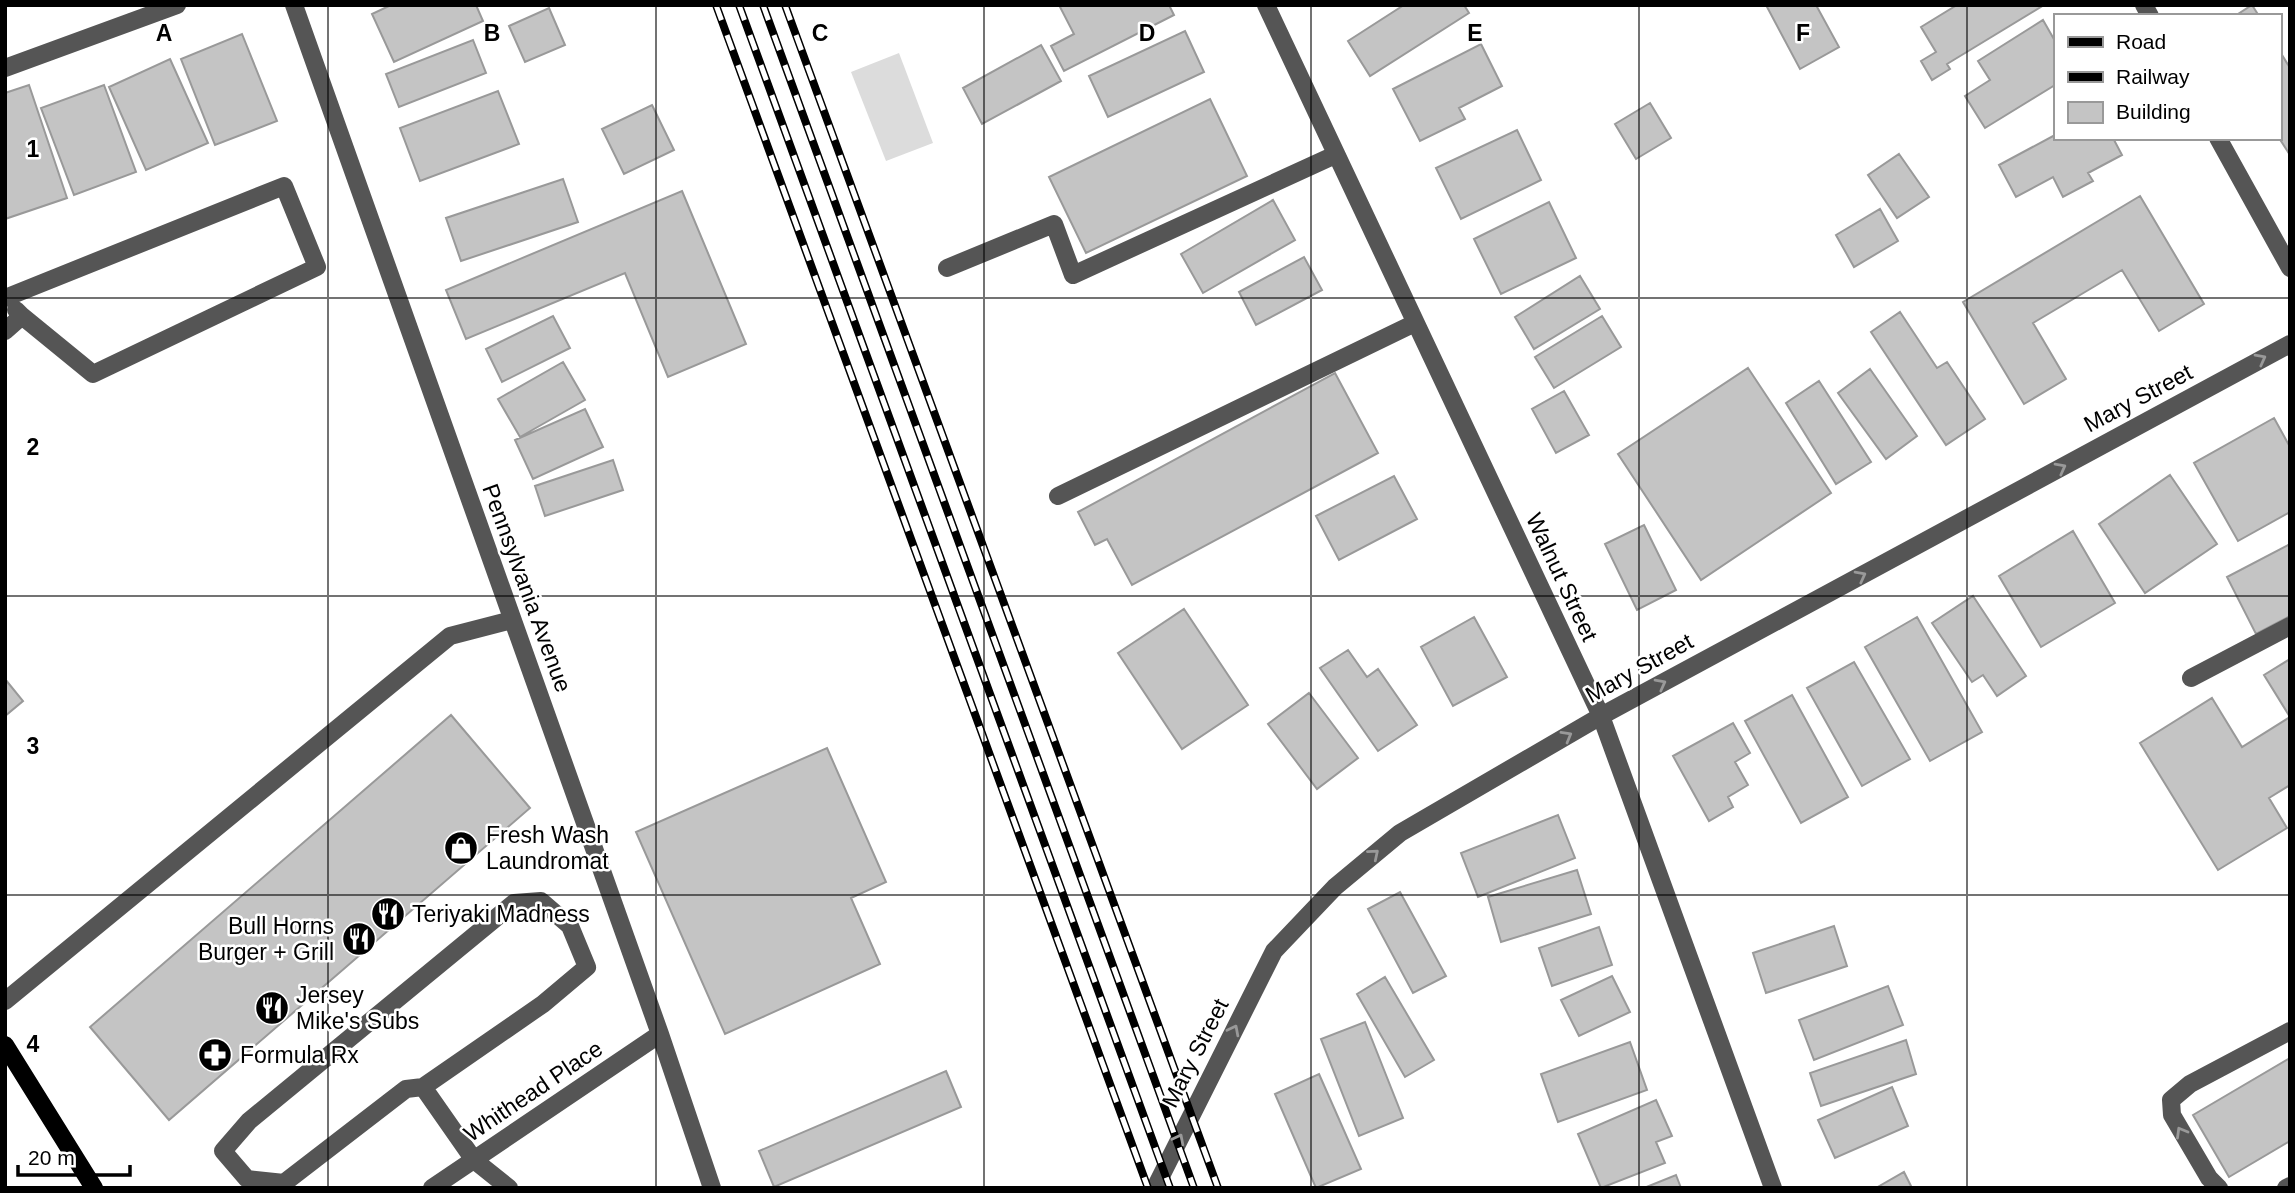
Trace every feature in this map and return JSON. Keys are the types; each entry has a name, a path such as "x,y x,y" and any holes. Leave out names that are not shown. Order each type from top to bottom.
{"main road":[{"path":"5,1045 94,1188"}],"street":[{"path":"5,68 177,5"},
{"name":"Pennsylvania Avenue","path":"294,5 660,1034 712,1188"},
{"name":"Walnut Street","path":"1266,5 1601,716 1773,1188"},
{"path":"2219,140 2290,268"},
{"path":"947,268 1054,224 1073,275 1335,155"},
{"path":"284,186 317,267 93,374 5,299 284,186"},
{"path":"5,331 22,316"},
{"path":"1058,496 1415,323"},
{"name":"Mary Street","path":"1155,1188 1274,951 1335,887 1400,833 1601,716 2290,344"},
{"path":"5,1001 450,636 512,620"},
{"path":"2190,678 2290,626"},
{"path":"541,901 570,926 587,967 543,1004 424,1087 406,1089 284,1183 247,1179 223,1151 249,1121 514,904 541,901"},
{"path":"2220,1188 2209,1178 2172,1115 2171,1100 2190,1084 2290,1031"},
{"name":"Whithead Place","path":"432,1188 660,1034"},
{"path":"424,1087 474,1160 509,1188"}],"shaded area":[{"path":"899,53 933,143 886,161 851,72"}],"building":[{"path":"391,5 476,5 483,21 394,62 372,14"},
{"path":"1059,5 1169,5 1174,15 1064,71 1051,46 1074,34"},
{"path":"1404,5 1464,5 1469,13 1370,76 1348,41"},
{"path":"1766,5 1816,5 1839,47 1800,69"},
{"path":"1957,5 2044,5 1947,64 1950,69 1932,80 1921,61 1936,52 1921,27"},
{"path":"2252,5 2258,14 2238,14"},
{"path":"549,8 565,45 525,62 509,26"},
{"path":"2043,20 2054,39 2054,86 1985,128 1965,96 1990,80 1978,61"},
{"path":"1185,31 1204,72 1108,117 1089,76"},
{"path":"242,34 277,121 215,145 181,59"},
{"path":"473,40 486,73 399,107 386,74"},
{"path":"1481,44 1502,86 1459,108 1465,119 1420,141 1393,89"},
{"path":"1041,45 1061,81 982,124 963,88"},
{"path":"2281,53 2290,68 2290,155 2280,140"},
{"path":"170,59 208,143 146,170 109,87"},
{"path":"29,85 67,198 5,219 5,93"},
{"path":"104,85 136,172 74,195 41,108"},
{"path":"498,91 519,144 420,181 400,128"},
{"path":"1210,99 1247,176 1086,253 1049,177"},
{"path":"1650,103 1671,138 1636,159 1615,124"},
{"path":"652,105 674,150 624,174 602,129"},
{"path":"1517,130 1541,180 1461,219 1436,168"},
{"path":"2054,136 2054,140 2114,140 2122,155 2088,173 2093,181 2063,197 2053,177 2016,197 1999,165"},
{"path":"1899,154 1929,197 1897,218 1868,175"},
{"path":"563,179 578,222 461,261 446,218"},
{"path":"682,191 746,344 668,377 625,273 466,339 446,290"},
{"path":"2140,196 2204,304 2159,331 2122,270 2033,323 2066,379 2024,404 1963,302"},
{"path":"1273,200 1295,240 1203,293 1181,254"},
{"path":"1549,202 1576,258 1501,294 1474,239"},
{"path":"1880,209 1898,241 1854,267 1836,235"},
{"path":"1304,257 1322,290 1256,325 1239,292"},
{"path":"1580,276 1600,309 1534,349 1515,317"},
{"path":"1900,312 1937,368 1947,362 1985,419 1946,445 1871,332"},
{"path":"553,316 570,348 502,382 486,349"},
{"path":"1602,316 1621,347 1554,388 1535,357"},
{"path":"563,362 585,400 520,437 498,399"},
{"path":"1748,368 1831,493 1701,580 1618,454"},
{"path":"1870,369 1917,436 1886,459 1838,393"},
{"path":"1335,373 1378,453 1132,585 1107,539 1095,545 1078,512"},
{"path":"1819,381 1871,462 1836,484 1786,403"},
{"path":"1564,391 1589,435 1556,453 1532,409"},
{"path":"585,409 603,447 533,479 515,440"},
{"path":"2274,418 2290,447 2290,512 2238,541 2194,463"},
{"path":"613,460 623,490 545,516 535,486"},
{"path":"2170,475 2217,544 2145,593 2099,524"},
{"path":"1394,476 1417,519 1339,560 1316,516"},
{"path":"1644,525 1676,590 1637,610 1605,544"},
{"path":"2073,531 2115,603 2041,647 1999,576"},
{"path":"2290,544 2290,616 2256,634 2227,577"},
{"path":"1973,596 2026,676 1997,696 1983,675 1972,682 1932,623"},
{"path":"1184,609 1248,705 1182,749 1118,653"},
{"path":"1474,617 1507,677 1453,706 1421,647"},
{"path":"1917,617 1982,732 1930,761 1865,647"},
{"path":"1348,650 1367,677 1378,669 1417,725 1378,751 1320,668"},
{"path":"2290,659 2290,717 2264,675"},
{"path":"1854,662 1910,759 1862,786 1807,688"},
{"path":"5,679 23,701 5,716"},
{"path":"1309,693 1358,758 1317,789 1268,724"},
{"path":"1792,695 1848,797 1801,823 1745,721"},
{"path":"2212,698 2242,747 2290,717 2290,785 2269,798 2287,828 2218,870 2140,743"},
{"path":"451,715 530,808 169,1120 90,1027"},
{"path":"1733,723 1750,753 1735,762 1748,785 1728,797 1733,807 1709,821 1673,756"},
{"path":"827,748 886,882 851,898 880,964 725,1034 636,832"},
{"path":"1558,815 1575,858 1478,897 1461,853"},
{"path":"1577,870 1591,914 1501,942 1488,897"},
{"path":"1400,892 1446,976 1413,993 1368,909"},
{"path":"1834,926 1847,966 1766,993 1753,953"},
{"path":"1599,927 1612,965 1552,986 1539,948"},
{"path":"1612,976 1630,1012 1579,1036 1561,1000"},
{"path":"1385,977 1434,1060 1405,1077 1357,994"},
{"path":"1888,986 1903,1025 1814,1060 1799,1020"},
{"path":"1365,1022 1403,1118 1359,1136 1321,1039"},
{"path":"1906,1040 1916,1074 1821,1106 1810,1073"},
{"path":"1630,1042 1647,1090 1558,1122 1541,1074"},
{"path":"2290,1058 2290,1141 2229,1177 2193,1115"},
{"path":"946,1071 961,1107 774,1187 759,1151"},
{"path":"1319,1074 1361,1169 1316,1188 1275,1094"},
{"path":"1892,1087 1908,1126 1835,1158 1818,1120"},
{"path":"1656,1100 1672,1136 1656,1142 1665,1163 1601,1188 1578,1134"},
{"path":"1904,1172 1912,1188 1876,1188"},
{"path":"1676,1175 1681,1188 1644,1188"}],"railway":[{"path":"716,5 1148,1188"},
{"path":"739,5 1170,1188"},
{"path":"763,5 1194,1188"},
{"path":"785,5 1218,1188"}],"place":[{"name":"Fresh Wash Laundromat","path":"461,848"},
{"name":"Teriyaki Madness","path":"388,914"},
{"name":"Bull Horns Burger + Grill","path":"359,939"},
{"name":"Jersey Mike's Subs","path":"272,1008"},
{"name":"Formula Rx","path":"215,1055"}]}
